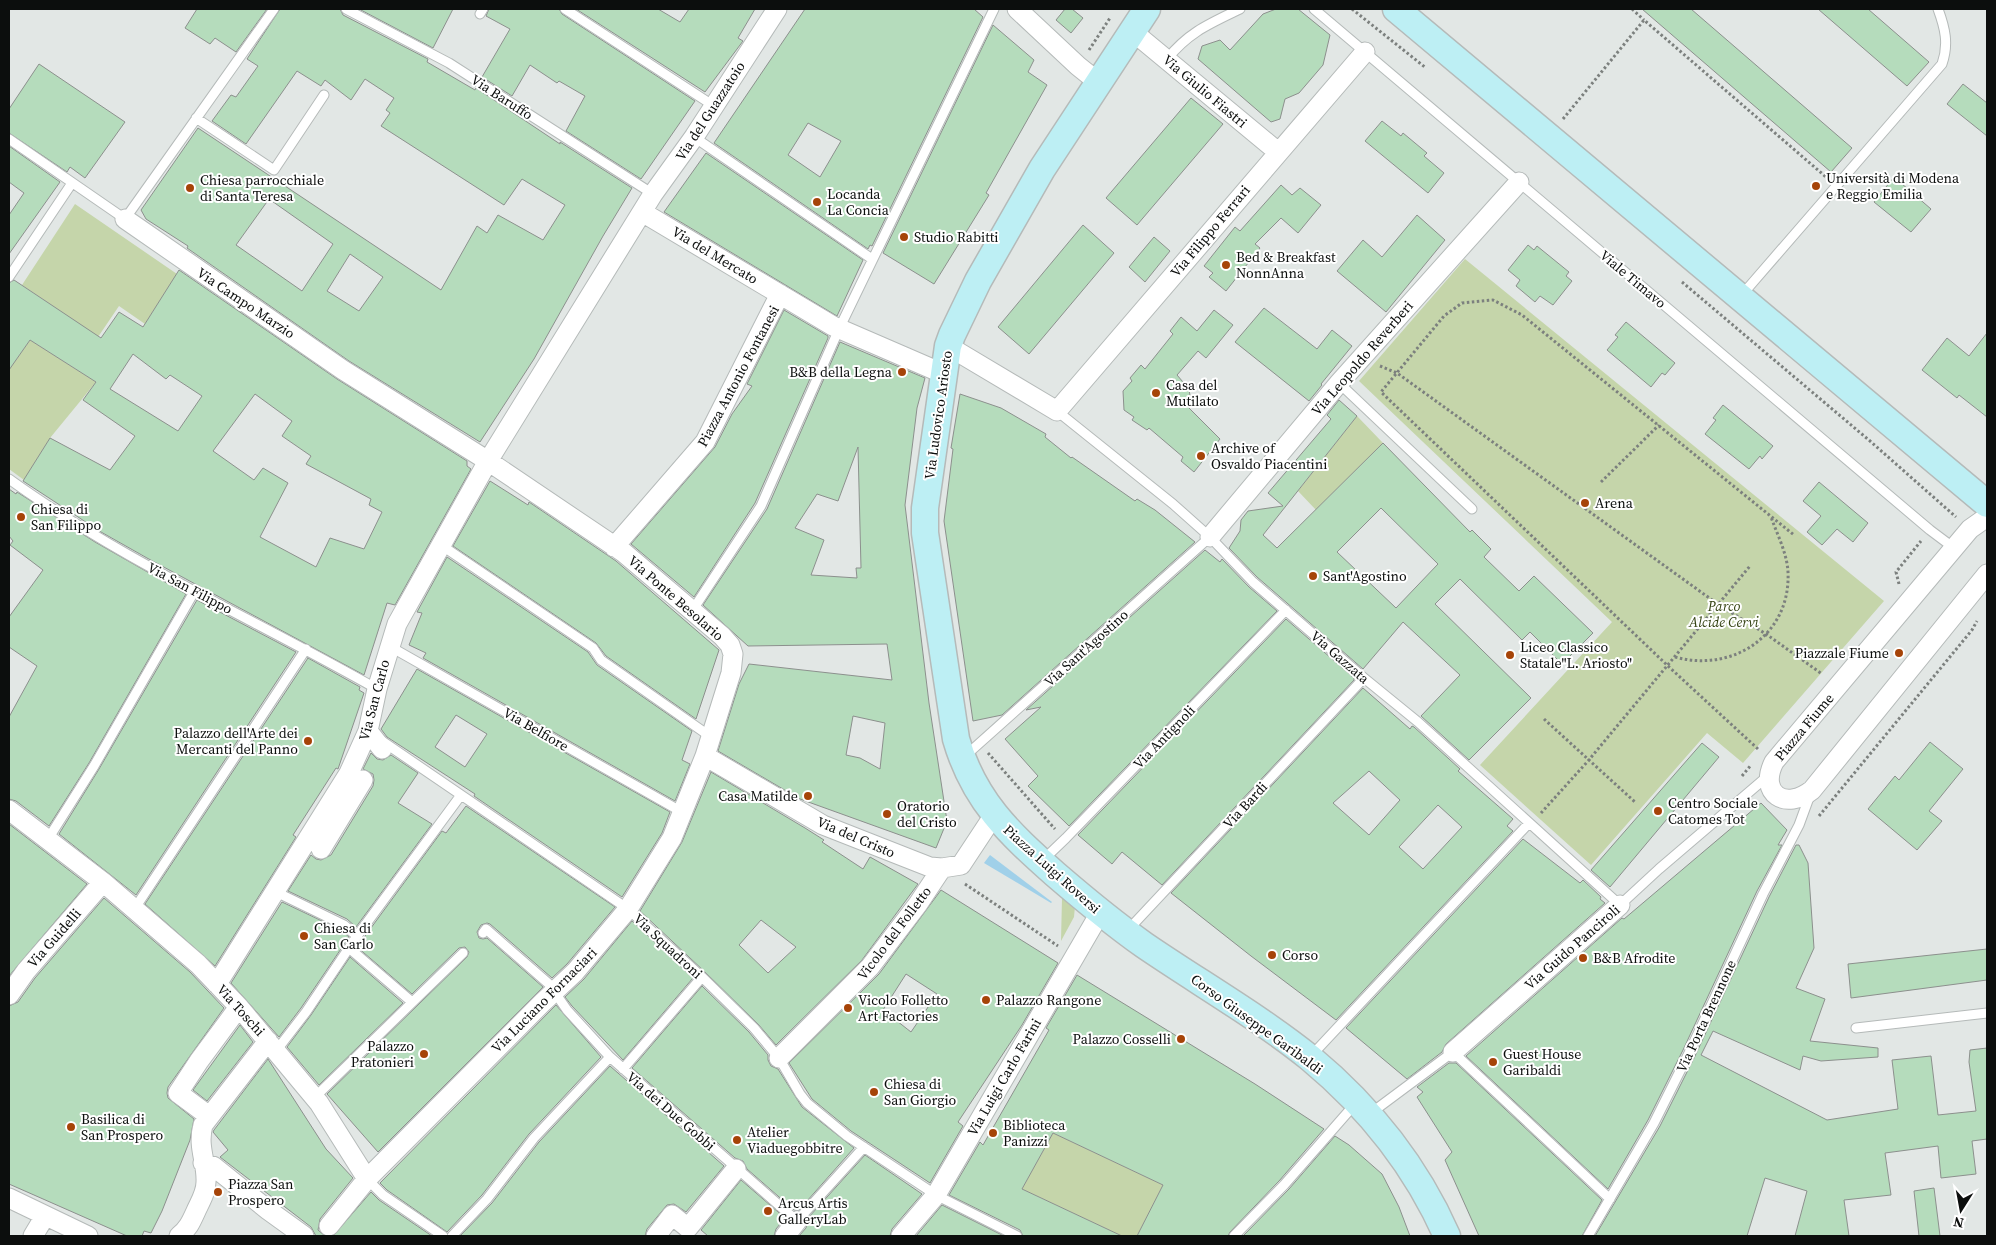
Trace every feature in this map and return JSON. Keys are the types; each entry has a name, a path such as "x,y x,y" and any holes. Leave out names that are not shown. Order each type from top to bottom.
{"street":[{"name":"Via del Guazzatoio","path":"642,212 694,137 777,9"},
{"path":"1017,9 1078,66 1098,82"},
{"name":"Via Ludovico Ariosto","path":"971,761 956,739 925,533 925,508 948,346 983,273 1042,169 1098,82 1122,23 1146,9"},
{"path":"1396,9 1987,504"},
{"name":"Via Giulio Fiastri","path":"1122,23 1278,152"},
{"name":"Via Filippo Ferrari","path":"1057,411 1365,52"},
{"name":"Via Leopoldo Reverberi","path":"1210,537 1339,383 1519,182"},
{"path":"488,462 642,212"},
{"name":"Via del Mercato","path":"642,212 839,329 944,374"},
{"name":"Via Campo Marzio","path":"125,219 344,370 488,462 614,547"},
{"name":"Piazza Antonio Fontanesi","path":"614,547 702,446 780,294"},
{"path":"948,346 1057,411"},
{"name":"Via San Carlo","path":"217,984 350,773 368,731 389,646 405,608 488,462"},
{"name":"Piazza Fiume","path":"1987,517 1970,529 1772,768 1771,789 1780,797 1791,800 1797,799 1812,790 1987,574"},
{"name":"Via Ponte Besolario","path":"614,547 722,636 730,645 734,654"},
{"name":"Via Luciano Fornaciari","path":"329,1226 367,1179 542,1003 556,992 586,960 628,909 672,838 705,756 731,673 734,654"},
{"path":"368,731 382,749"},
{"name":"Via del Cristo","path":"705,756 823,825 930,867 942,868"},
{"name":"Piazza Luigi Roversi","path":"971,761 994,815 1012,836 1100,913 1135,938"},
{"path":"321,849 363,780"},
{"name":"Via Toschi","path":"9,810 134,908 198,964 240,1007 315,1097 367,1179"},
{"path":"942,868 961,865 994,815"},
{"name":"Vicolo del Folletto","path":"780,1058 870,968 918,904 942,868"},
{"name":"Via Guidelli","path":"9,995 26,971 103,882"},
{"name":"Via Guido Panciroli","path":"1453,1052 1620,905"},
{"name":"Via Luigi Carlo Farini","path":"901,1236 936,1195 1100,913"},
{"name":"Corso Giuseppe Garibaldi","path":"1135,938 1309,1058 1363,1108 1401,1155 1425,1192 1447,1236"},
{"path":"209,1116 178,1093 199,1061 240,1007"},
{"path":"178,1236 189,1227 205,1193 206,1179 200,1135 203,1125 272,1046"},
{"path":"202,1158 304,1236"},
{"path":"656,1236 672,1215 688,1228 736,1169"},
{"path":"9,1198 88,1236"},
{"path":"34,1236 45,1216"},
{"path":"785,1236 797,1221"}],"lane":[{"path":"125,219 274,9"},
{"name":"Via Baruffo","path":"346,9 449,63 654,194"},
{"path":"565,9 714,106"},
{"path":"692,611 761,506 872,258 994,9"},
{"path":"1167,59 1180,43 1198,29 1240,9"},
{"name":"Viale Timavo","path":"1314,9 1922,524 1954,548"},
{"path":"1740,298 1942,64 1946,44 1943,23 1938,9"},
{"path":"196,118 274,170 324,95"},
{"path":"694,137 872,258"},
{"name":"Via Campo Marzio","path":"9,139 125,219"},
{"path":"9,277 72,183"},
{"path":"1339,383 1472,510"},
{"name":"Via Gazzata","path":"1057,411 1173,504 1210,537 1253,582 1418,722 1620,905"},
{"name":"Via San Filippo","path":"9,479 52,510 91,534 194,592 306,649 377,689"},
{"name":"Via Sant'Agostino","path":"971,761 1210,537"},
{"path":"441,545 592,648 601,660 711,737"},
{"path":"48,840 94,766 194,592"},
{"name":"Via Antignoli","path":"1041,862 1286,610"},
{"name":"Via Belfiore","path":"389,646 682,812"},
{"path":"134,908 306,649"},
{"name":"Via Bardi","path":"1135,938 1364,678"},
{"name":"Via Squadroni","path":"368,731 628,909 754,1028 780,1058 807,1104 864,1147 936,1195 1017,1236"},
{"name":"Via Guido Panciroli","path":"1620,905 1772,768"},
{"name":"Via Porta Brennone","path":"1588,1236 1654,1123 1799,825 1812,790"},
{"path":"272,1046 306,1012 357,936 461,795"},
{"path":"1309,1058 1529,823"},
{"path":"276,892 344,926 357,936"},
{"name":"Via dei Due Gobbi","path":"482,933 486,929 541,976 610,1057 797,1221"},
{"path":"349,948 412,1002"},
{"path":"315,1097 463,953"},
{"path":"623,1069 702,977"},
{"path":"1856,1028 1987,1013"},
{"path":"1453,1052 1610,1199"},
{"name":"Via Guido Panciroli","path":"1234,1236 1363,1108 1453,1052"},
{"path":"452,1236 487,1199 534,1138 610,1057"},
{"path":"797,1221 864,1147"},
{"name":"Via Toschi","path":"367,1179 383,1194 443,1236"}],"path":[{"path":"1352,9 1427,69"},
{"path":"1632,9 1836,186"},
{"path":"1563,120 1644,20"},
{"path":"1078,66 1122,23"},
{"path":"1681,281 1970,529"},
{"path":"1772,768 1381,392 1444,316 1462,303 1493,300 1522,315 1794,535"},
{"path":"1364,355 1373,362 1396,373 1719,605 1766,634 1839,685"},
{"path":"1601,482 1659,425"},
{"path":"1675,657 1691,661 1710,662 1731,657 1749,648 1766,634 1780,612 1787,586 1788,571 1785,555 1770,515"},
{"path":"1529,823 1536,818 1588,761 1750,566"},
{"path":"1544,719 1635,802"},
{"path":"971,761 1052,826"},
{"path":"942,868 1074,957"}],"green space":[{"path":"75,204 177,274 145,324 119,306 98,337 22,285"},
{"name":"Parco Alcide Cervi","path":"1465,259 1884,601 1743,763 1707,733 1591,865 1480,765 1612,622 1359,381"},
{"path":"30,340 96,382 50,438 24,480 9,469 9,355 16,360"},
{"path":"1357,416 1383,443 1316,510 1298,491"},
{"path":"1062,898 1075,906 1074,917 1061,941"},
{"path":"1053,1133 1163,1185 1137,1236 1122,1236 1022,1189"}],"water":[{"path":"990,855 1052,902 984,863"}],"building":[{"path":"197,9 267,9 236,52 215,38 210,44 185,28"},
{"path":"280,9 340,9 343,15 428,59 427,62 475,90 476,88 560,144 560,142 632,188 534,359 480,442 349,361 187,248 188,246 146,219 141,210 198,128 441,290 477,226 487,233 498,215 543,240 565,205 522,179 504,205 381,126 390,113 386,110 394,98 365,79 351,100 325,80 321,86 297,71 246,144 212,121 231,95 236,97 258,66 247,59","holes":["269,199 333,244 302,291 236,245","350,254 383,277 359,311 327,291"]},
{"path":"359,9 453,9 433,48"},
{"path":"489,9 559,9 562,14 695,101 641,179 566,131 585,96 559,81 557,83 530,65 512,96 482,77 510,29 486,16"},
{"path":"576,9 658,9 680,22 689,9 755,9 738,38 743,41 705,92"},
{"path":"805,9 974,9 983,17 872,246 870,245 868,249 714,143","holes":["808,123 841,141 820,177 788,155"]},
{"path":"1065,9 1072,9 1083,18 1071,33 1056,20"},
{"path":"1276,9 1298,9 1330,35 1323,65 1299,93 1285,99 1280,119 1271,122 1198,59 1202,46 1220,40 1230,50 1263,14"},
{"path":"1642,9 1691,9 1852,148 1831,172"},
{"path":"1818,9 1868,9 1929,62 1907,86"},
{"path":"993,25 1034,60 1028,72 1047,85 986,193 989,195 934,284 883,253"},
{"path":"39,64 125,122 85,178 70,167 67,172 9,133 9,109"},
{"path":"1963,84 1987,103 1987,136 1947,104"},
{"path":"1191,98 1223,124 1137,225 1106,198"},
{"path":"1382,121 1401,136 1403,133 1427,153 1424,156 1444,173 1428,193 1365,141"},
{"path":"9,146 60,182 9,254 9,215 24,193 9,182"},
{"path":"706,153 863,260 837,316 664,212"},
{"path":"1894,177 1931,209 1911,232 1874,202"},
{"path":"1281,185 1292,195 1300,188 1321,205 1298,233 1281,218 1255,244 1260,248 1226,291 1209,277 1213,273 1204,266 1235,227 1240,231"},
{"path":"1417,215 1445,240 1386,312 1337,271 1363,240 1382,257"},
{"path":"1083,225 1114,253 1029,354 998,327"},
{"path":"1154,237 1170,251 1145,282 1129,267"},
{"path":"1528,245 1534,250 1537,246 1569,272 1566,276 1572,281 1553,305 1540,296 1535,302 1516,286 1520,280 1508,270"},
{"path":"179,270 337,379 467,461 467,466 471,469 395,605 387,603 364,675 101,532 23,481 50,438 110,470 135,436 83,400 96,382 30,340 9,370 9,283 14,280 101,338 119,312 143,327","holes":["133,354 166,379 170,375 202,396 178,431 110,389","255,394 292,421 282,436 311,456 306,464 371,499 369,505 382,512 364,549 330,538 316,567 260,537 288,483 263,468 254,480 213,451"]},
{"path":"1264,308 1317,349 1332,330 1352,346 1309,401 1235,342"},
{"path":"784,310 828,336 828,338 755,503 694,597 631,544 715,447 732,414 752,386 747,384"},
{"name":"Casa del Mutilato","path":"1214,310 1233,325 1206,358 1198,351 1177,375 1189,389 1190,396 1187,406 1220,439 1194,472 1181,461 1183,457 1149,428 1147,430 1132,420 1134,417 1124,410 1123,391 1132,381 1130,378 1141,365 1145,369 1173,334 1170,331 1181,317 1197,331"},
{"path":"1626,322 1675,363 1665,375 1662,373 1651,387 1607,350 1618,337 1615,335"},
{"path":"1987,333 1987,417 1959,395 1957,398 1922,370 1947,338 1969,356"},
{"path":"840,342 925,378 917,408 905,505 929,703 947,821 936,848 800,799 718,751 739,684 749,664 892,680 887,644 748,646 703,605 767,509","holes":["858,447 861,568 856,568 857,578 811,575 824,540 795,528 817,494 838,501","853,716 885,723 880,769 860,758 846,755"]},
{"path":"960,394 1001,408 1046,434 1045,437 1071,458 1135,501 1137,499 1155,510 1195,542 1002,715 973,721 944,521 953,449 951,448"},
{"path":"1339,400 1357,416 1263,535 1277,548 1383,443 1470,532 1472,530 1491,549 1484,557 1519,591 1534,576 1593,633 1562,664 1530,632 1522,640 1460,579 1435,604 1531,698 1469,760 1421,716 1460,675 1403,622 1363,669 1257,577 1229,548 1240,531 1241,520 1248,511 1283,506 1268,493 1331,419 1327,415","holes":["1381,508 1438,564 1396,608 1337,552"]},
{"path":"1723,405 1773,446 1762,459 1760,456 1749,469 1705,434 1716,420 1713,418"},
{"path":"490,481 528,505 529,502 616,561 719,650 696,719 606,656 596,643 453,546"},
{"path":"1819,482 1868,523 1853,542 1837,529 1822,545 1807,532 1821,516 1803,501"},
{"path":"9,489 16,494 17,492 95,542 186,594 89,763 49,826 16,801 9,799 9,717 37,666 9,647 9,617 43,570 10,545 13,541 9,536"},
{"path":"1205,550 1220,562 1222,559 1249,587 1277,611 1069,826 1028,786 1038,776 1005,739 1041,707 1026,710"},
{"path":"447,557 588,652 597,665 692,731 682,760 690,764 675,801 423,658 426,653 409,645 422,613 417,612"},
{"path":"197,600 296,652 136,895 59,834"},
{"path":"1286,619 1354,680 1162,885 1122,852 1112,864 1078,835"},
{"path":"308,658 360,687 359,690 364,693 338,769 336,768 293,835 296,837 215,966 145,904"},
{"path":"417,669 670,812 662,833 622,897 474,796 475,794 387,737 381,729","holes":["456,715 487,734 465,767 435,747"]},
{"path":"1363,688 1410,729 1412,726 1414,727 1460,769 1458,771 1513,819 1507,826 1513,831 1336,1020 1171,893","holes":["1369,771 1400,800 1369,835 1333,803","1438,805 1462,827 1423,869 1399,847"]},
{"path":"1930,742 1963,769 1929,811 1942,821 1917,850 1868,809 1895,776 1899,780"},
{"name":"Centro Sociale Catomes Tot","path":"1702,743 1719,757 1610,887 1591,870"},
{"path":"371,753 377,759 383,760 391,755 418,773 398,803 432,824 356,927 347,919 288,891 311,855 321,860 331,855 373,786 373,774 363,769"},
{"path":"711,772 824,840 822,842 863,869 870,857 918,884 862,960 776,1045 758,1024 640,911 682,842","holes":["761,920 796,947 768,973 739,945"]},
{"path":"1761,803 1787,830 1778,845 1782,845 1757,891 1683,1050 1648,1120 1608,1189 1466,1056 1622,918 1624,919"},
{"path":"466,806 615,907 567,964 552,978 490,924 481,925 477,932 479,938 487,938 543,987 378,1152 327,1094 467,957 469,952 465,947 459,948 412,994 357,947 442,831 446,833"},
{"path":"9,824 87,884 9,976"},
{"path":"1523,839 1580,883 1583,880 1605,903 1446,1044 1442,1052 1407,1079 1346,1028"},
{"path":"1796,845 1799,845 1808,863 1814,948 1796,988 1825,999 1810,1041 1878,1048 1878,1057 1821,1061 1803,1056 1800,1070 1713,1031 1701,1055 1827,1120 1898,1109 1892,1060 1931,1056 1938,1115 1976,1111 1969,1062 1970,1050 1987,1048 1987,1139 1972,1141 1976,1174 1941,1178 1938,1146 1885,1153 1891,1195 1844,1200 1849,1236 1795,1236 1807,1191 1765,1178 1747,1236 1595,1236 1660,1126 1695,1056 1769,897"},
{"path":"941,890 1058,963 1022,1025 958,1122 963,1126 930,1183 851,1131 812,1099 789,1063 879,974","holes":["906,974 937,994 911,1032 883,1010"]},
{"path":"104,898 190,972 224,1008 168,1087 168,1098 194,1119 190,1140 162,1211 151,1233 144,1231 142,1236 127,1236 9,1184 9,1006 18,1002 35,978"},
{"path":"282,902 341,930 349,937 279,1037 231,983"},
{"path":"632,921 693,978 623,1060 565,997 584,979"},
{"path":"1987,949 1987,980 1851,998 1848,964"},
{"path":"350,957 403,1003 319,1085 287,1047"},
{"path":"1077,975 1255,1084 1324,1129 1228,1236 1137,1236 1163,1185 1053,1133 1022,1189 1122,1236 1023,1236 1020,1230 949,1195 980,1142 983,1145 1049,1030 1046,1028"},
{"path":"702,986 749,1032 768,1055 771,1066 778,1069 802,1107 854,1148 799,1210 794,1210 747,1169 743,1161 735,1158 632,1068"},
{"path":"556,1005 601,1057 529,1134 482,1195 447,1232 387,1190 380,1183"},
{"path":"240,1025 253,1042 207,1101 193,1090"},
{"path":"268,1059 326,1149 353,1178 320,1219 318,1230 325,1236 316,1236 311,1227 220,1157 228,1150 213,1132"},
{"path":"1449,1063 1456,1063 1602,1200 1582,1236 1479,1236 1445,1160 1452,1152 1417,1097 1423,1092 1417,1087"},
{"path":"610,1066 724,1166 686,1212 674,1204 667,1205 647,1229 645,1236 460,1236 492,1203 539,1142"},
{"path":"1335,1136 1349,1145 1382,1174 1399,1207 1410,1236 1243,1236 1289,1189"},
{"path":"865,1155 922,1194 892,1229 890,1236 799,1236 806,1228 808,1218"},
{"path":"741,1180 785,1218 776,1229 774,1236 708,1236 701,1230"},
{"path":"1934,1188 1940,1236 1919,1236 1914,1191"},
{"path":"371,1192 379,1200 432,1236 333,1236"},
{"path":"942,1205 1004,1236 916,1236"}],"place":[{"name":"Università di Modena e Reggio Emilia","path":"1816,186"},
{"name":"Chiesa parrocchiale di Santa Teresa","path":"190,188"},
{"name":"Locanda La Concia","path":"817,202"},
{"name":"Studio Rabitti","path":"904,237"},
{"name":"Bed & Breakfast NonnAnna","path":"1226,265"},
{"name":"B&B della Legna","path":"902,372"},
{"name":"Casa del Mutilato","path":"1156,393"},
{"name":"Archive of Osvaldo Piacentini","path":"1201,456"},
{"name":"Arena","path":"1585,503"},
{"name":"Chiesa di San Filippo","path":"21,517"},
{"name":"Sant'Agostino","path":"1313,576"},
{"name":"Piazzale Fiume","path":"1899,653"},
{"name":"Liceo Classico Statale\"L. Ariosto\"","path":"1510,655"},
{"name":"Palazzo dell'Arte dei Mercanti del Panno","path":"308,741"},
{"name":"Casa Matilde","path":"808,796"},
{"name":"Centro Sociale Catomes Tot","path":"1658,811"},
{"name":"Oratorio del Cristo","path":"887,814"},
{"name":"Chiesa di San Carlo","path":"304,936"},
{"name":"Corso","path":"1272,955"},
{"name":"B&B Afrodite","path":"1583,958"},
{"name":"Palazzo Rangone","path":"986,1000"},
{"name":"Vicolo Folletto Art Factories","path":"848,1008"},
{"name":"Palazzo Cosselli","path":"1181,1039"},
{"name":"Palazzo Pratonieri","path":"424,1054"},
{"name":"Guest House Garibaldi","path":"1493,1062"},
{"name":"Chiesa di San Giorgio","path":"874,1092"},
{"name":"Basilica di San Prospero","path":"71,1127"},
{"name":"Biblioteca Panizzi","path":"993,1133"},
{"name":"Atelier Viaduegobbitre","path":"737,1140"},
{"name":"Piazza San Prospero","path":"218,1192"},
{"name":"Arcus Artis GalleryLab","path":"768,1211"}]}
